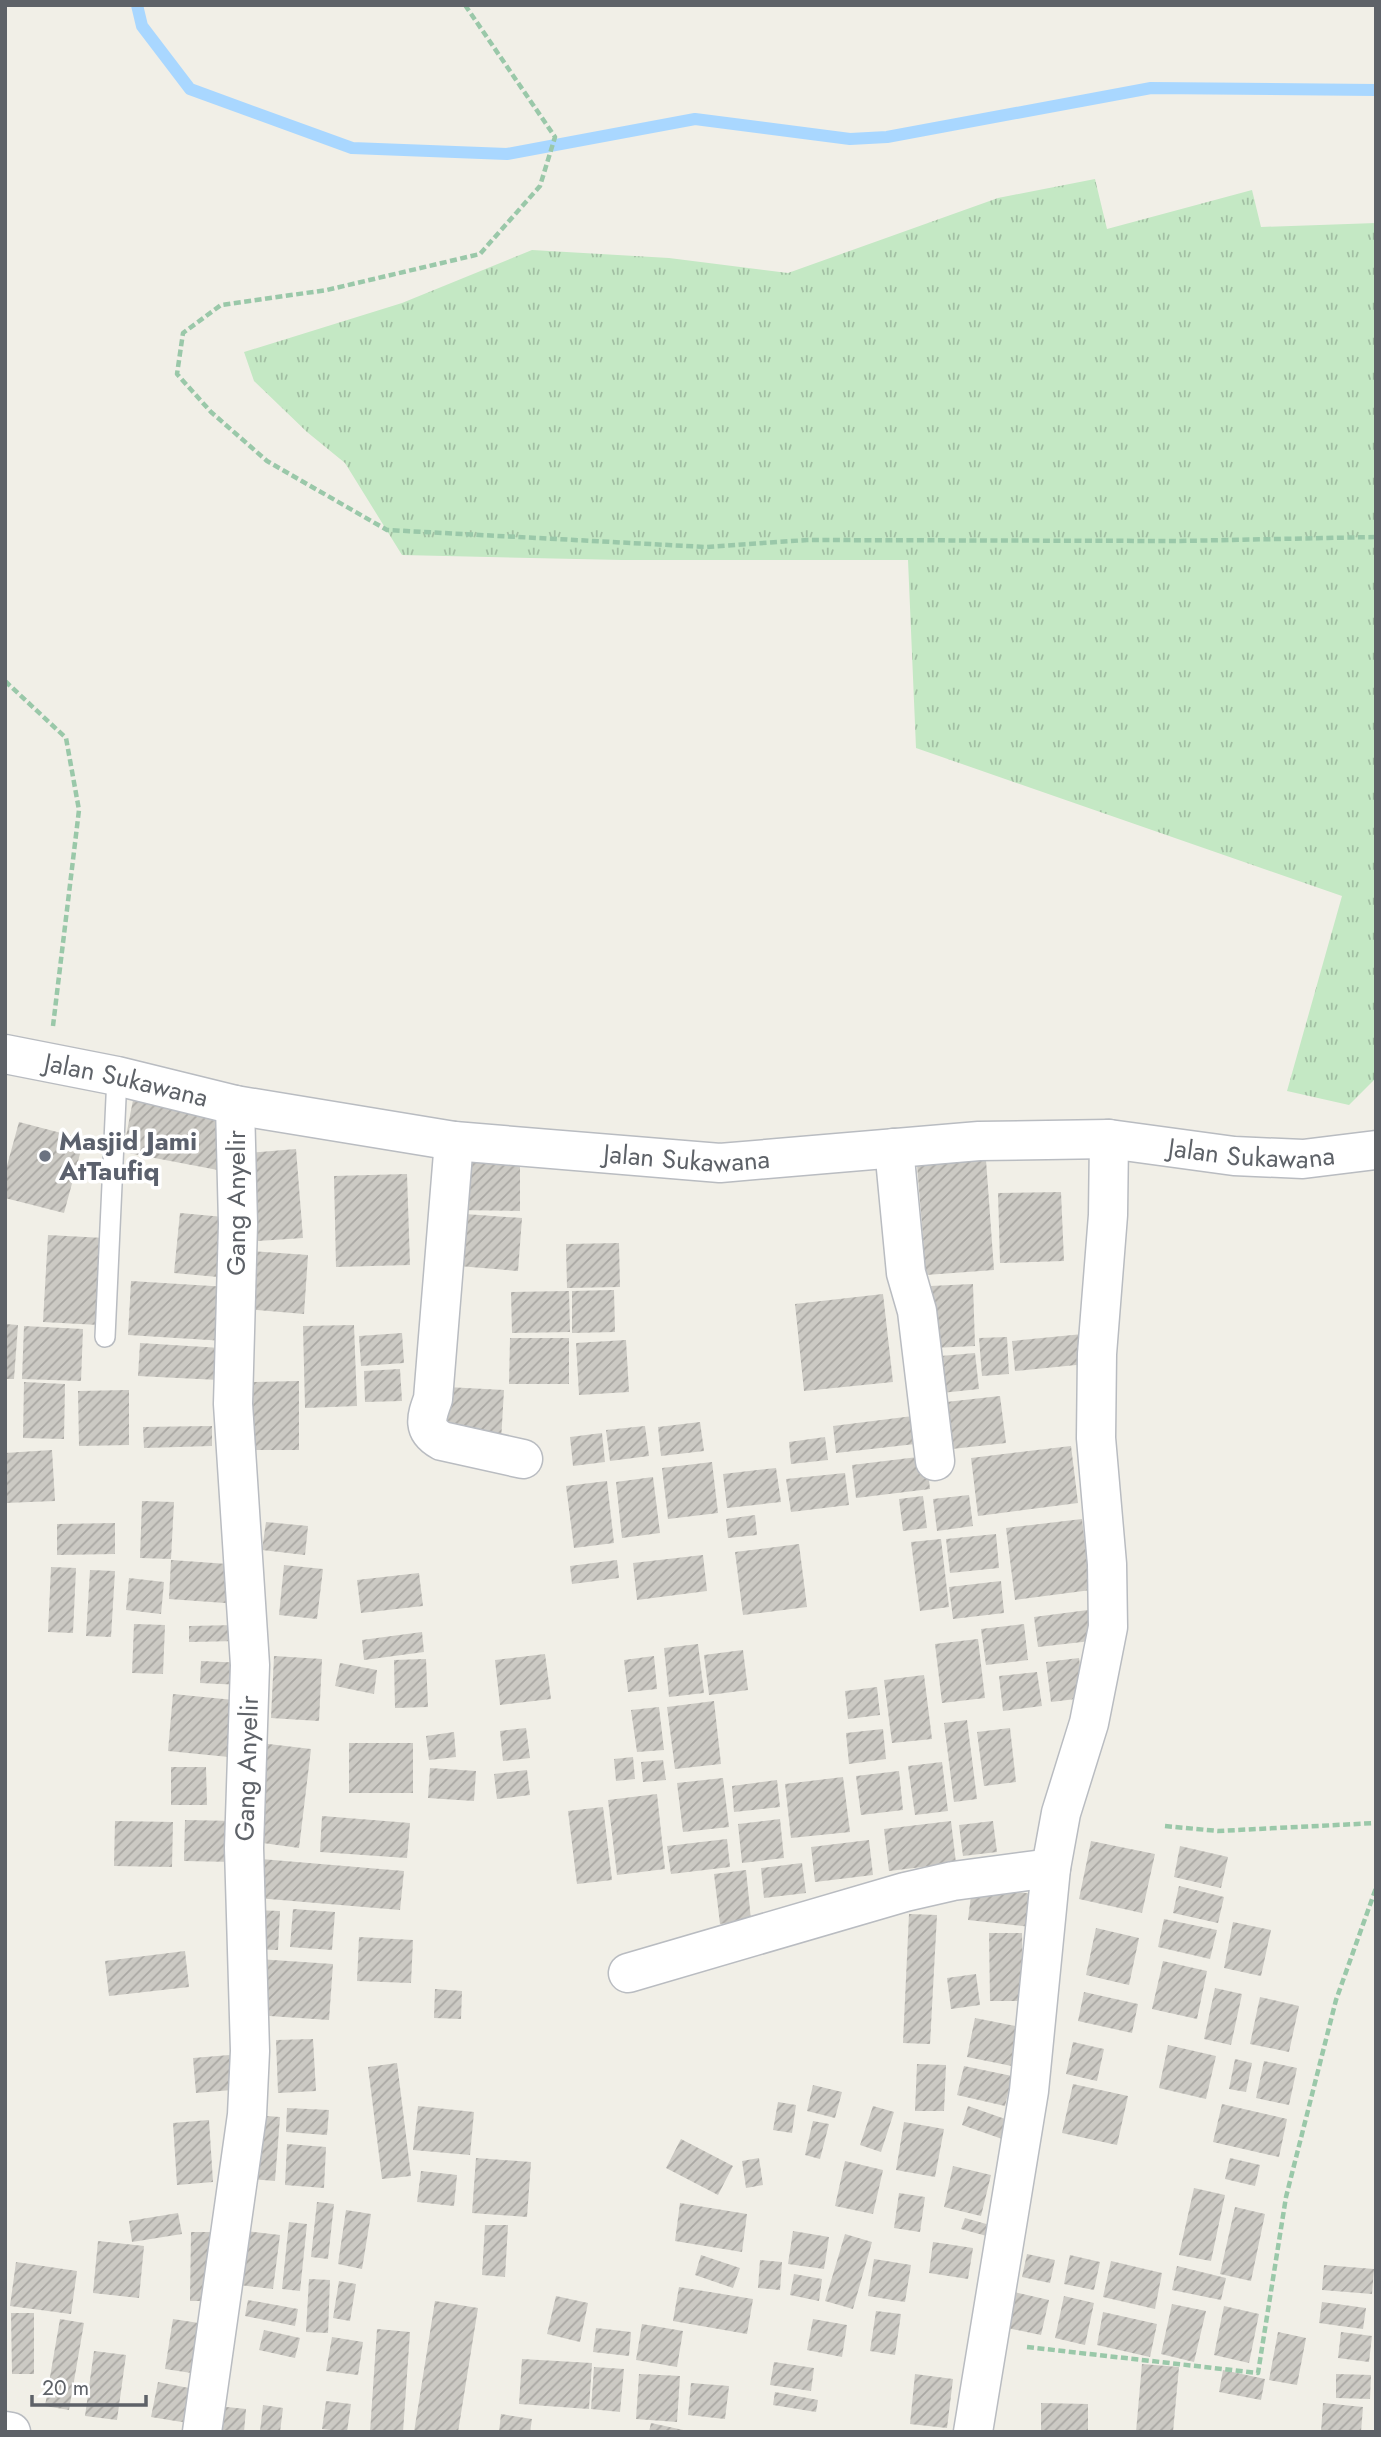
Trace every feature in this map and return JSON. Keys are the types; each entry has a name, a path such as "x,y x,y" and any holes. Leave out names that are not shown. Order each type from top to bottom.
{"street":[{"name":"Jalan Sukawana","path":"5,1054 117,1076 235,1105 454,1141 720,1163 978,1142 1109,1139 1247,1157 1303,1159 1376,1150"},
{"name":"Gang Anyelir","path":"202,2432 247,2115 250,2051 244,1848 250,1665 233,1404 238,1224 235,1105"},
{"path":"972,2432 1038,2022 1051,1868 1061,1813 1089,1723 1108,1627 1109,1584 1100,1507 1096,1424 1097,1354 1107,1227 1109,1139"},
{"path":"454,1141 433,1399 427,1426 430,1435 442,1441 523,1459"},
{"path":"894,1148 906,1273 918,1311 935,1461"},
{"path":"628,1973 905,1892 953,1881 1051,1868"},
{"path":"5,2431 11,2432"}],"lane":[{"path":"105,1337 117,1076"}],"path":[{"path":"466,5 555,137 540,186 480,254 327,290 220,305 183,333 177,374 212,412 267,461 387,530 706,547 807,540 1180,541 1376,537"},
{"path":"5,681 66,738 79,810 48,1062"},
{"path":"1166,1826 1217,1831 1376,1823"},
{"path":"988,2342 1258,2373 1286,2197 1336,2000 1376,1888"}],"green space":[{"path":"1095,179 1107,229 1252,190 1261,227 1376,223 1376,1078 1349,1105 1287,1091 1342,896 916,748 908,560 622,560 402,555 345,463 307,432 254,381 244,352 402,303 532,250 669,258 788,273 998,198"}],"building":[{"path":"133,1100 232,1119 223,1171 123,1152"},
{"name":"Masjid Jami AtTaufiq","path":"19,1122 84,1139 64,1213 5,1198 5,1173"},
{"path":"296,1149 303,1238 243,1242 237,1154"},
{"path":"454,1155 520,1156 520,1211 453,1210"},
{"path":"986,1160 994,1270 926,1275 917,1165"},
{"path":"407,1174 410,1265 336,1267 334,1176"},
{"path":"1061,1192 1064,1261 1000,1263 998,1193"},
{"path":"180,1213 235,1218 229,1278 174,1273"},
{"path":"451,1213 522,1218 518,1271 447,1265"},
{"path":"48,1235 104,1238 99,1325 43,1322"},
{"path":"619,1243 620,1287 567,1288 566,1244"},
{"path":"249,1251 308,1255 304,1314 245,1309"},
{"path":"131,1281 228,1287 225,1341 128,1335"},
{"path":"973,1284 975,1346 933,1348 930,1286"},
{"path":"614,1290 615,1332 572,1333 572,1291"},
{"path":"569,1291 570,1332 512,1333 511,1292"},
{"path":"883,1294 893,1382 804,1391 795,1304"},
{"path":"5,1324 18,1325 14,1379 5,1379"},
{"path":"354,1325 357,1406 305,1408 303,1326"},
{"path":"24,1326 83,1329 81,1381 22,1379"},
{"path":"402,1333 404,1363 361,1366 359,1336"},
{"path":"1083,1334 1086,1364 1015,1371 1012,1341"},
{"path":"1007,1337 1009,1374 982,1376 979,1338"},
{"path":"510,1338 569,1338 569,1384 509,1384"},
{"path":"626,1340 629,1392 579,1395 576,1343"},
{"path":"140,1343 221,1348 219,1380 138,1376"},
{"path":"975,1353 979,1389 932,1394 929,1357"},
{"path":"400,1369 402,1401 365,1402 364,1371"},
{"path":"299,1381 299,1450 253,1450 253,1382"},
{"path":"24,1382 65,1384 64,1439 23,1438"},
{"path":"447,1387 504,1390 501,1441 445,1438"},
{"path":"129,1390 129,1445 79,1446 78,1391"},
{"path":"1000,1396 1006,1443 952,1449 946,1402"},
{"path":"921,1415 924,1443 836,1453 833,1426"},
{"path":"700,1422 704,1451 661,1456 658,1427"},
{"path":"212,1426 212,1446 144,1448 143,1427"},
{"path":"645,1426 649,1456 610,1461 606,1430"},
{"path":"602,1433 605,1462 573,1466 570,1437"},
{"path":"825,1437 828,1460 791,1464 789,1442"},
{"path":"1071,1446 1078,1503 978,1516 971,1458"},
{"path":"52,1450 55,1501 5,1503 5,1453"},
{"path":"926,1456 930,1489 856,1498 852,1465"},
{"path":"712,1462 718,1513 668,1519 662,1468"},
{"path":"776,1468 781,1502 727,1508 723,1474"},
{"path":"845,1473 849,1505 791,1512 786,1479"},
{"path":"653,1477 660,1533 622,1538 616,1482"},
{"path":"607,1481 614,1543 574,1548 566,1486"},
{"path":"969,1495 973,1526 937,1531 933,1499"},
{"path":"923,1496 927,1528 903,1531 899,1499"},
{"path":"142,1501 174,1502 171,1559 140,1558"},
{"path":"755,1515 757,1535 728,1538 726,1519"},
{"path":"1082,1519 1091,1590 1015,1600 1006,1528"},
{"path":"266,1522 308,1526 305,1555 262,1550"},
{"path":"115,1523 115,1554 57,1555 57,1524"},
{"path":"996,1534 999,1568 950,1573 946,1539"},
{"path":"941,1539 949,1607 920,1611 911,1542"},
{"path":"799,1544 807,1607 743,1615 735,1552"},
{"path":"703,1555 707,1591 637,1600 633,1563"},
{"path":"171,1560 242,1565 239,1604 169,1599"},
{"path":"617,1560 619,1578 572,1584 570,1566"},
{"path":"284,1565 323,1569 317,1619 279,1615"},
{"path":"51,1567 76,1568 73,1633 48,1632"},
{"path":"90,1570 115,1571 111,1637 86,1636"},
{"path":"419,1573 423,1606 361,1613 357,1580"},
{"path":"129,1578 164,1582 161,1614 126,1610"},
{"path":"1001,1581 1004,1613 953,1619 949,1587"},
{"path":"1088,1610 1091,1641 1038,1647 1034,1617"},
{"path":"134,1624 165,1625 163,1674 132,1673"},
{"path":"1024,1624 1028,1660 986,1665 981,1629"},
{"path":"237,1625 238,1641 189,1642 189,1626"},
{"path":"422,1632 424,1652 364,1660 362,1640"},
{"path":"978,1639 985,1698 942,1703 935,1644"},
{"path":"698,1644 704,1693 669,1697 664,1648"},
{"path":"743,1650 748,1690 709,1695 704,1655"},
{"path":"545,1654 551,1699 500,1705 495,1660"},
{"path":"274,1656 322,1659 319,1721 271,1718"},
{"path":"654,1656 657,1689 628,1692 624,1660"},
{"path":"1079,1658 1084,1698 1051,1702 1046,1662"},
{"path":"426,1659 428,1707 395,1708 394,1660"},
{"path":"201,1661 244,1663 242,1685 200,1683"},
{"path":"340,1663 377,1670 374,1694 335,1686"},
{"path":"1037,1672 1042,1706 1003,1711 999,1676"},
{"path":"924,1675 932,1739 892,1743 884,1680"},
{"path":"877,1687 880,1715 848,1719 845,1691"},
{"path":"173,1694 244,1701 239,1758 168,1751"},
{"path":"714,1701 721,1764 675,1769 667,1707"},
{"path":"659,1707 664,1750 637,1752 631,1710"},
{"path":"967,1720 977,1799 954,1802 944,1723"},
{"path":"526,1728 530,1758 503,1761 500,1731"},
{"path":"1010,1728 1016,1782 984,1786 977,1732"},
{"path":"883,1729 886,1759 849,1764 846,1733"},
{"path":"454,1732 456,1757 429,1760 426,1736"},
{"path":"260,1743 311,1749 299,1848 249,1841"},
{"path":"349,1743 413,1743 413,1793 349,1793"},
{"path":"633,1757 635,1779 616,1781 614,1759"},
{"path":"663,1760 666,1780 643,1782 641,1762"},
{"path":"942,1762 948,1811 915,1815 908,1766"},
{"path":"171,1767 206,1767 207,1805 171,1805"},
{"path":"430,1768 476,1771 474,1801 428,1798"},
{"path":"527,1770 530,1795 497,1799 494,1774"},
{"path":"899,1771 903,1810 861,1815 856,1776"},
{"path":"843,1777 850,1832 791,1838 785,1784"},
{"path":"723,1778 729,1827 683,1832 677,1783"},
{"path":"777,1780 780,1807 734,1812 732,1786"},
{"path":"657,1794 665,1869 617,1875 608,1800"},
{"path":"603,1807 612,1880 577,1884 568,1811"},
{"path":"322,1816 410,1823 407,1858 320,1852"},
{"path":"780,1819 784,1858 742,1863 738,1824"},
{"path":"185,1820 236,1821 235,1862 184,1861"},
{"path":"115,1821 173,1822 172,1867 114,1866"},
{"path":"951,1821 956,1863 889,1871 884,1829"},
{"path":"993,1821 997,1852 963,1856 959,1825"},
{"path":"727,1839 730,1867 671,1874 667,1846"},
{"path":"869,1840 873,1875 815,1882 811,1847"},
{"path":"1091,1841 1155,1854 1142,1913 1079,1899"},
{"path":"1180,1846 1228,1857 1221,1888 1174,1877"},
{"path":"261,1859 404,1871 400,1910 257,1898"},
{"path":"802,1863 806,1893 764,1898 761,1868"},
{"path":"746,1870 751,1920 720,1924 714,1874"},
{"path":"1179,1886 1224,1897 1218,1923 1173,1913"},
{"path":"972,1887 1034,1894 1031,1927 968,1920"},
{"path":"293,1909 335,1912 332,1950 290,1947"},
{"path":"252,1910 280,1911 278,1950 250,1949"},
{"path":"909,1914 937,1915 930,2044 903,2043"},
{"path":"1164,1919 1217,1930 1210,1959 1158,1947"},
{"path":"1233,1922 1271,1930 1261,1976 1224,1968"},
{"path":"1096,1928 1139,1938 1129,1985 1086,1975"},
{"path":"989,1933 1022,1933 1023,2001 990,2001"},
{"path":"359,1937 413,1940 411,1983 357,1981"},
{"path":"185,1951 189,1987 109,1996 105,1961"},
{"path":"258,1959 333,1964 329,2020 255,2015"},
{"path":"1163,1961 1207,1971 1197,2019 1152,2009"},
{"path":"976,1974 980,2005 951,2009 947,1978"},
{"path":"1215,1988 1242,1994 1231,2045 1204,2039"},
{"path":"435,1989 462,1991 461,2019 434,2018"},
{"path":"1084,1992 1138,2004 1132,2033 1078,2021"},
{"path":"1260,1997 1299,2006 1289,2052 1250,2044"},
{"path":"975,2018 1030,2029 1022,2068 967,2057"},
{"path":"313,2039 316,2091 278,2093 276,2040"},
{"path":"1073,2042 1104,2049 1097,2081 1066,2074"},
{"path":"1168,2045 1216,2056 1206,2099 1159,2088"},
{"path":"242,2054 244,2089 196,2093 193,2058"},
{"path":"1235,2059 1252,2063 1246,2092 1229,2089"},
{"path":"1264,2061 1297,2068 1289,2105 1256,2098"},
{"path":"397,2063 411,2176 382,2179 368,2067"},
{"path":"917,2064 946,2065 944,2111 915,2111"},
{"path":"964,2066 1012,2076 1005,2106 957,2095"},
{"path":"1073,2084 1128,2096 1117,2145 1062,2133"},
{"path":"813,2085 842,2092 835,2118 807,2111"},
{"path":"778,2102 796,2105 792,2133 773,2130"},
{"path":"1222,2104 1287,2119 1279,2157 1213,2142"},
{"path":"418,2106 474,2112 470,2155 413,2150"},
{"path":"873,2106 894,2112 881,2152 860,2145"},
{"path":"968,2106 1011,2121 1005,2140 962,2125"},
{"path":"287,2108 329,2110 327,2135 286,2132"},
{"path":"254,2115 280,2117 275,2181 250,2179"},
{"path":"209,2120 213,2182 177,2185 173,2123"},
{"path":"813,2121 829,2124 820,2159 805,2155"},
{"path":"904,2122 944,2129 935,2177 896,2170"},
{"path":"681,2139 733,2166 718,2195 666,2168"},
{"path":"287,2144 326,2147 324,2188 285,2185"},
{"path":"476,2158 531,2162 527,2217 472,2213"},
{"path":"759,2158 763,2185 746,2188 742,2161"},
{"path":"1230,2158 1260,2165 1255,2186 1225,2179"},
{"path":"845,2161 883,2170 873,2214 835,2206"},
{"path":"953,2166 991,2175 981,2216 944,2207"},
{"path":"421,2171 457,2175 454,2206 417,2202"},
{"path":"1194,2188 1225,2195 1211,2261 1179,2255"},
{"path":"899,2193 925,2197 920,2232 894,2228"},
{"path":"317,2202 334,2204 328,2259 311,2257"},
{"path":"680,2203 747,2214 742,2252 675,2241"},
{"path":"1235,2207 1265,2214 1251,2281 1220,2274"},
{"path":"346,2210 371,2214 362,2269 338,2264"},
{"path":"178,2213 182,2234 132,2242 129,2221"},
{"path":"965,2218 997,2227 994,2238 961,2229"},
{"path":"289,2222 307,2224 300,2291 282,2289"},
{"path":"485,2225 508,2225 505,2277 482,2275"},
{"path":"246,2231 280,2235 273,2289 239,2285"},
{"path":"793,2231 829,2237 824,2269 788,2264"},
{"path":"191,2232 217,2232 217,2301 190,2301"},
{"path":"845,2234 872,2242 853,2309 825,2301"},
{"path":"98,2241 144,2246 139,2298 93,2293"},
{"path":"933,2242 973,2248 968,2279 929,2273"},
{"path":"1027,2254 1055,2260 1050,2283 1022,2277"},
{"path":"701,2255 740,2268 733,2288 695,2275"},
{"path":"1070,2255 1100,2262 1094,2290 1064,2284"},
{"path":"874,2259 911,2265 905,2302 868,2296"},
{"path":"760,2260 782,2262 780,2290 758,2288"},
{"path":"1111,2261 1162,2273 1155,2309 1103,2297"},
{"path":"16,2262 77,2271 71,2314 10,2306"},
{"path":"1324,2265 1374,2269 1372,2294 1322,2290"},
{"path":"1177,2266 1226,2278 1221,2300 1172,2290"},
{"path":"794,2274 822,2279 819,2301 790,2295"},
{"path":"309,2279 330,2280 328,2333 306,2332"},
{"path":"339,2281 356,2284 350,2321 333,2318"},
{"path":"679,2287 753,2299 747,2334 673,2321"},
{"path":"1010,2291 1049,2300 1041,2335 1002,2327"},
{"path":"556,2296 588,2303 580,2342 547,2334"},
{"path":"1064,2296 1094,2303 1085,2345 1055,2338"},
{"path":"248,2300 298,2309 295,2326 245,2316"},
{"path":"435,2301 478,2308 458,2432 414,2432"},
{"path":"1322,2302 1366,2308 1363,2329 1319,2323"},
{"path":"1172,2304 1206,2311 1194,2362 1161,2354"},
{"path":"1224,2306 1259,2314 1249,2363 1214,2355"},
{"path":"876,2311 901,2314 895,2355 870,2351"},
{"path":"1103,2312 1157,2324 1150,2357 1097,2345"},
{"path":"11,2313 34,2313 34,2374 12,2374"},
{"path":"60,2319 84,2323 69,2410 45,2406"},
{"path":"173,2319 205,2324 198,2374 165,2369"},
{"path":"813,2319 847,2325 842,2357 807,2350"},
{"path":"642,2324 683,2331 677,2367 636,2360"},
{"path":"596,2328 631,2332 629,2356 593,2352"},
{"path":"377,2329 410,2332 403,2432 370,2432"},
{"path":"264,2330 300,2338 295,2358 259,2350"},
{"path":"1278,2332 1306,2338 1297,2385 1269,2380"},
{"path":"1341,2332 1372,2336 1369,2362 1338,2358"},
{"path":"332,2337 363,2342 358,2375 326,2371"},
{"path":"94,2351 126,2355 117,2420 85,2416"},
{"path":"522,2359 592,2363 589,2409 519,2404"},
{"path":"774,2362 814,2368 811,2391 770,2385"},
{"path":"1142,2364 1179,2367 1173,2432 1136,2432"},
{"path":"594,2367 624,2369 620,2412 591,2409"},
{"path":"1223,2370 1265,2379 1261,2400 1219,2392"},
{"path":"639,2374 680,2376 677,2422 636,2419"},
{"path":"915,2374 953,2379 947,2428 910,2424"},
{"path":"1336,2374 1371,2375 1370,2399 1336,2398"},
{"path":"158,2382 194,2389 188,2423 151,2417"},
{"path":"691,2383 729,2386 725,2419 688,2415"},
{"path":"775,2392 818,2400 816,2412 773,2405"},
{"path":"326,2401 351,2404 347,2432 322,2429"},
{"path":"1041,2403 1088,2404 1088,2432 1041,2432"},
{"path":"1323,2403 1363,2407 1361,2432 1321,2432"},
{"path":"263,2405 283,2408 280,2432 260,2431"},
{"path":"217,2406 246,2409 244,2432 215,2432"},
{"path":"501,2414 532,2419 530,2432 499,2432"},
{"path":"651,2423 688,2431 688,2432 649,2432"}],"waterway":[{"path":"137,5 142,26 190,89 352,148 507,154 695,119 850,139 887,137 1151,88 1376,90"}],"place":[{"name":"Masjid Jami AtTaufiq","path":"45,1156"}]}
